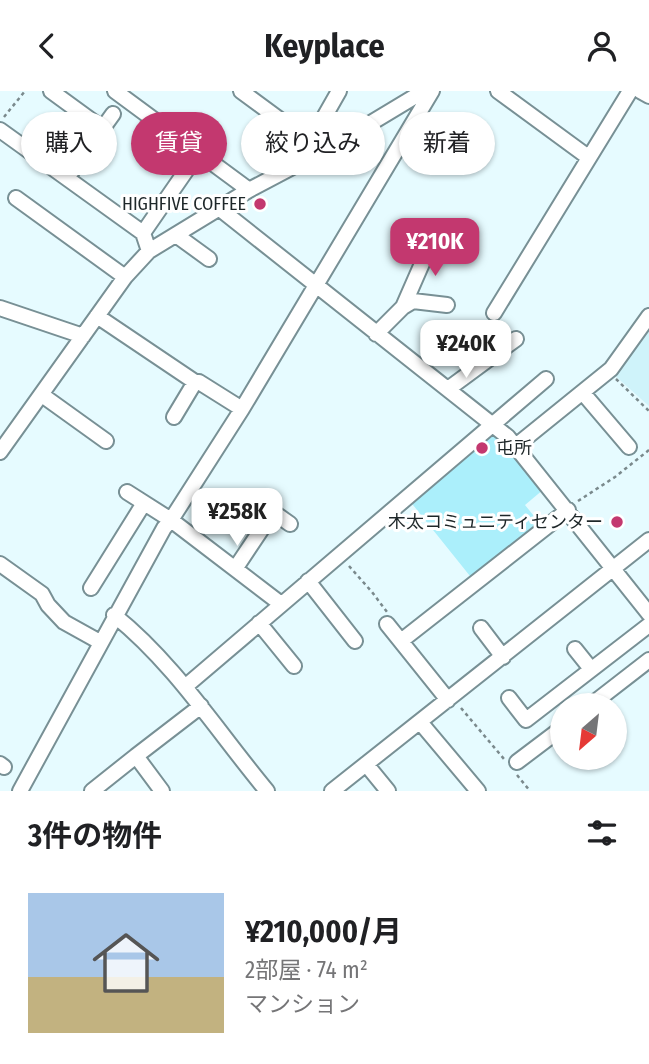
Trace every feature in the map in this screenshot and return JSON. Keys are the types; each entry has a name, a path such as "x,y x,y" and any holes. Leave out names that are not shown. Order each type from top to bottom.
{"street":[{"path":"51,91 80,112"},
{"path":"115,91 144,112"},
{"path":"241,91 267,112"},
{"path":"329,112 339,91"},
{"path":"383,112 424,91"},
{"path":"20,791 164,528 242,409 432,91"},
{"path":"498,91 588,157"},
{"path":"494,313 630,91"},
{"path":"640,91 649,96"},
{"path":"0,130 143,233 149,251"},
{"path":"227,173 249,190"},
{"path":"143,233 183,175"},
{"path":"0,452 125,277 149,251 272,175"},
{"path":"16,198 125,277"},
{"path":"220,209 517,445 649,614"},
{"path":"403,307 424,259 446,228 464,238"},
{"path":"176,235 209,259"},
{"path":"376,334 403,307 413,301 447,305"},
{"path":"0,308 83,336"},
{"path":"97,316 195,383 199,382 242,409"},
{"path":"517,445 608,372 649,316"},
{"path":"448,389 516,339"},
{"path":"186,686 545,379"},
{"path":"174,417 195,383"},
{"path":"583,393 629,447"},
{"path":"41,395 106,441"},
{"path":"127,492 171,520 281,604"},
{"path":"255,500 290,524"},
{"path":"91,588 144,503"},
{"path":"401,641 567,509"},
{"path":"235,569 273,512"},
{"path":"332,791 649,540"},
{"path":"0,564 42,594 64,622 100,642"},
{"path":"308,581 355,641"},
{"path":"114,615 137,633 186,686 267,791"},
{"path":"259,623 294,666"},
{"path":"387,624 450,699"},
{"path":"509,698 526,720 649,625"},
{"path":"481,628 503,657"},
{"path":"575,649 591,669"},
{"path":"606,693 649,660"},
{"path":"92,791 201,706"},
{"path":"421,722 478,791"},
{"path":"514,767 550,738"},
{"path":"136,756 162,791"},
{"path":"366,764 388,791"}],"path":[{"path":"0,122 25,91"},
{"path":"608,372 649,411"},
{"path":"567,509 649,450"},
{"path":"338,555 372,592 388,615 390,621 387,624"},
{"path":"450,699 514,767 530,791"}],"shaded area":[{"path":"649,323 649,406 612,373"},
{"path":"493,430 544,489 525,505 542,526 474,581 409,500"}],"place":[{"name":"HIGHFIVE COFFEE","path":"260,204"},
{"name":"屯所","path":"482,448"},
{"name":"木太コミュニティセンター","path":"617,522"}]}
